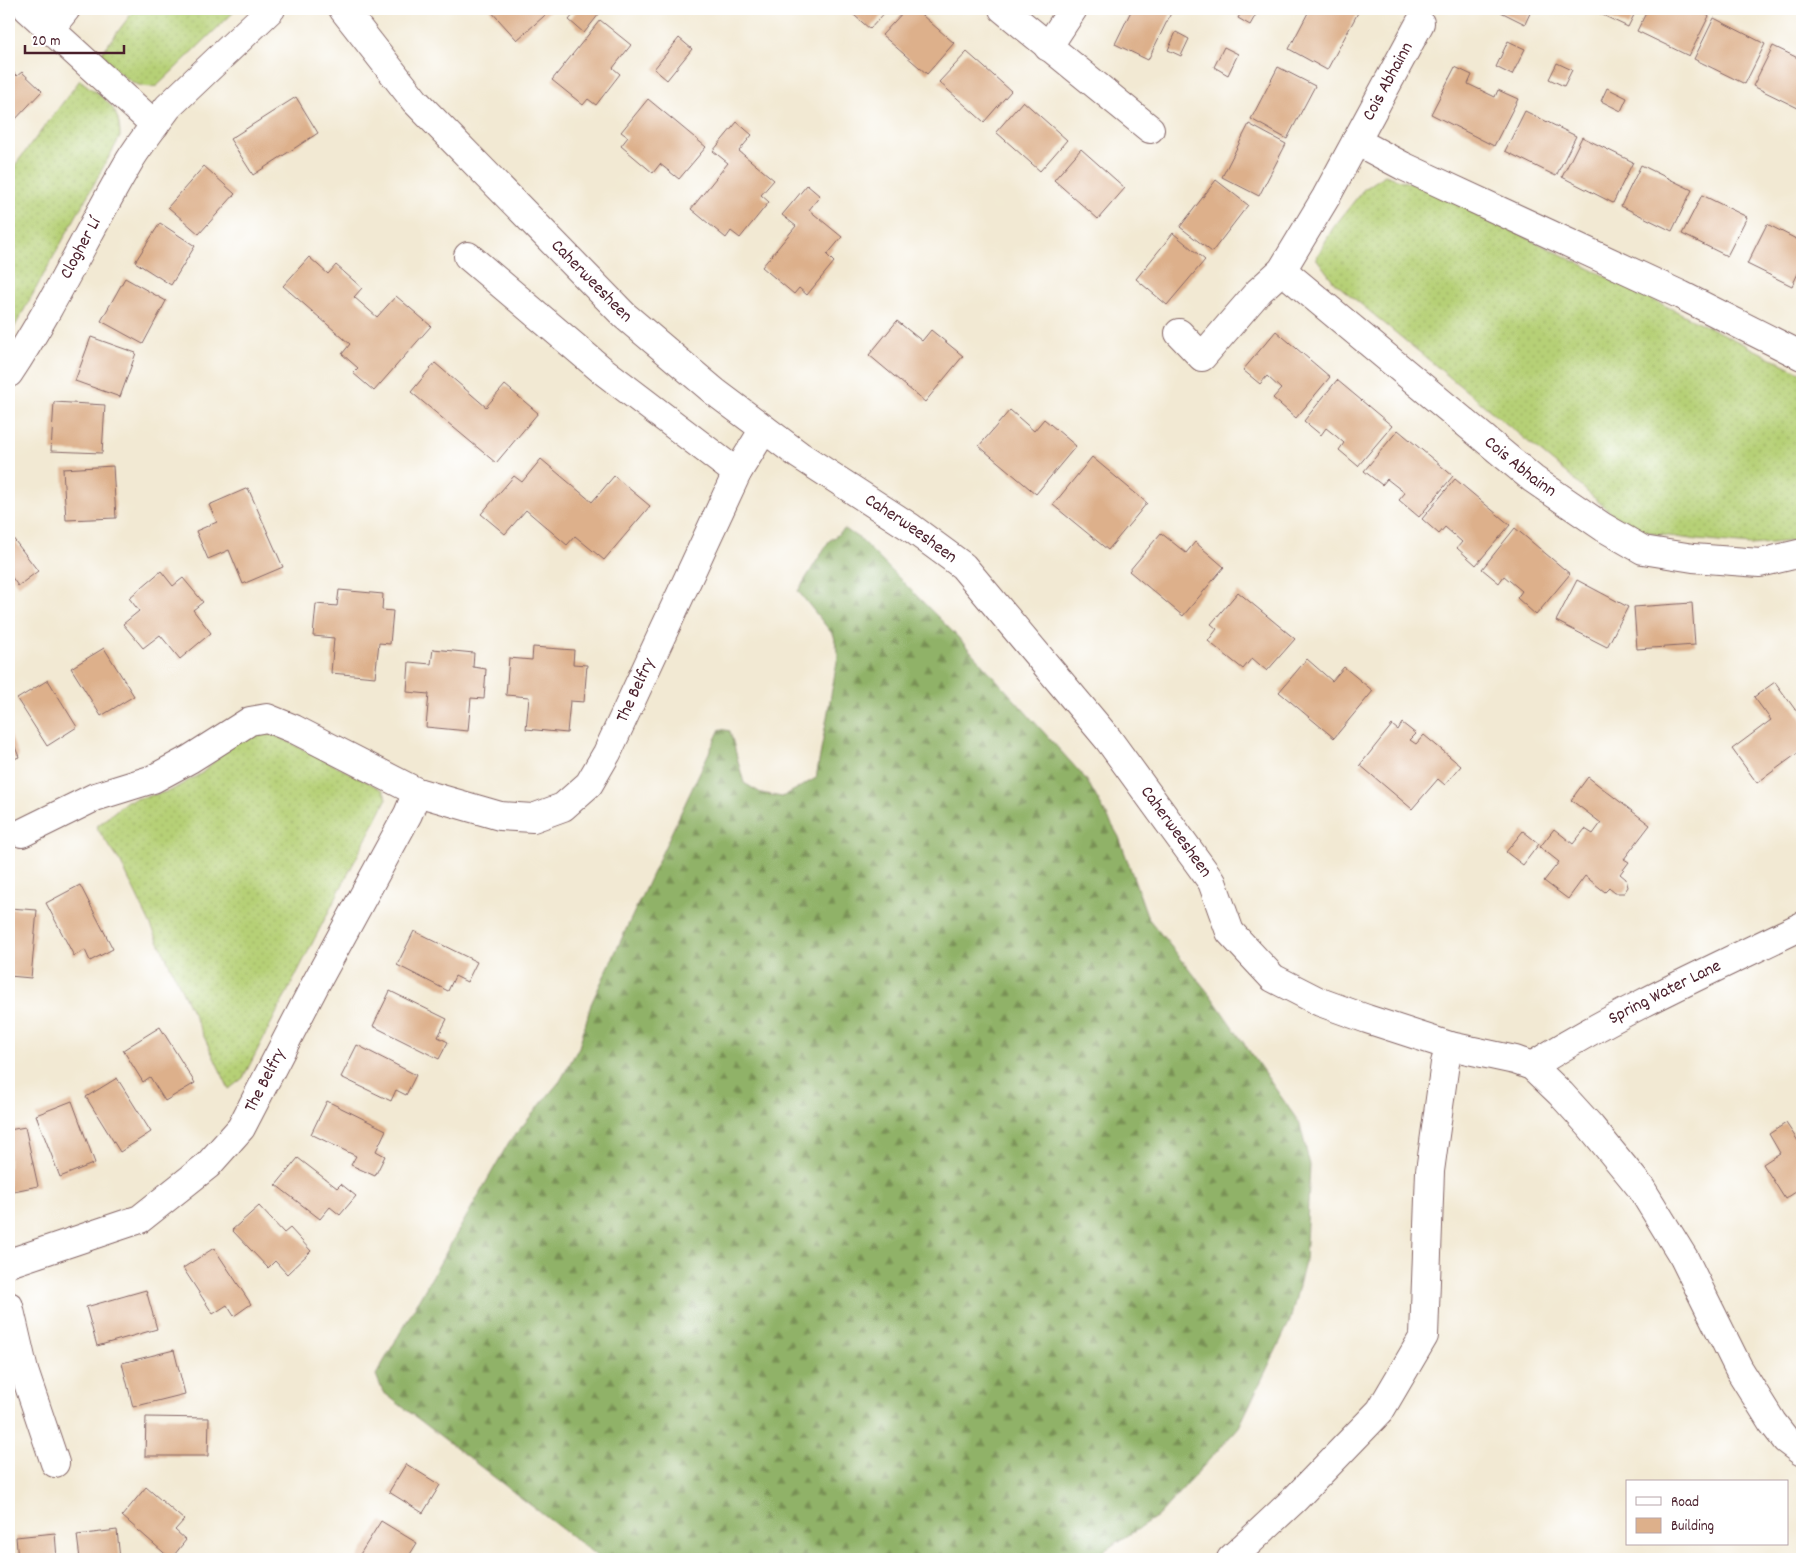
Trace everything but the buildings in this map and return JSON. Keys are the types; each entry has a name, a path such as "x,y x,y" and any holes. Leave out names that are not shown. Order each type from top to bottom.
{"street":[{"path":"28,9 58,19 155,125"},
{"name":"Clogher Lí","path":"9,373 30,341 131,159 155,125 168,107 271,9"},
{"name":"Caherweesheen","path":"343,9 415,101 625,316 715,392 764,429 838,482 910,527 963,566 1108,739 1212,882 1230,932 1272,978 1320,1002 1450,1046 1515,1060 1532,1066"},
{"path":"1003,9 1150,129"},
{"path":"1048,47 1073,9"},
{"name":"Cois Abhainn","path":"1179,333 1202,357 1259,292 1282,270 1326,197 1420,23"},
{"name":"Cois Abhainn","path":"1356,141 1412,170 1681,294 1802,356"},
{"path":"468,256 602,370 738,473"},
{"name":"Cois Abhainn","path":"1282,270 1533,479 1603,527 1643,550 1693,558 1760,562 1802,553"},
{"name":"The Belfry","path":"22,833 95,797 153,779 190,759 250,721 267,718 294,729 418,792 500,816 533,818 563,807 589,784 607,753 738,473 764,429"},
{"name":"The Belfry","path":"9,1263 140,1219 208,1165 240,1128 418,792"},
{"name":"Spring Water Lane","path":"1532,1066 1609,1020 1802,926"},
{"path":"1230,1559 1295,1498 1380,1411 1424,1336 1430,1172 1445,1063 1450,1046"},
{"path":"1532,1066 1562,1094 1591,1126 1641,1188 1684,1258 1739,1370 1772,1422 1786,1440 1802,1452"},
{"path":"9,1306 24,1371 55,1463"}],"green space":[{"path":"135,9 237,9 157,86 148,87 126,78 100,55"},
{"path":"80,80 109,103 117,117 120,137 9,337 9,173"},
{"path":"1385,175 1430,190 1802,373 1802,540 1751,545 1698,540 1655,534 1621,522 1565,472 1334,282 1316,258 1333,228 1363,190"},
{"path":"845,529 860,539 956,635 1086,779 1119,837 1148,918 1211,996 1300,1124 1310,1166 1305,1262 1290,1321 1239,1427 1157,1517 1091,1559 601,1559 383,1392 376,1375 509,1142 560,1081 579,1047 591,1004 720,729 730,731 744,783 761,793 782,797 816,778 838,656 834,636 798,591 829,541"},
{"path":"257,729 266,730 383,790 387,798 243,1078 229,1089 121,863 96,827 127,801 170,791 202,773 231,745"}]}
